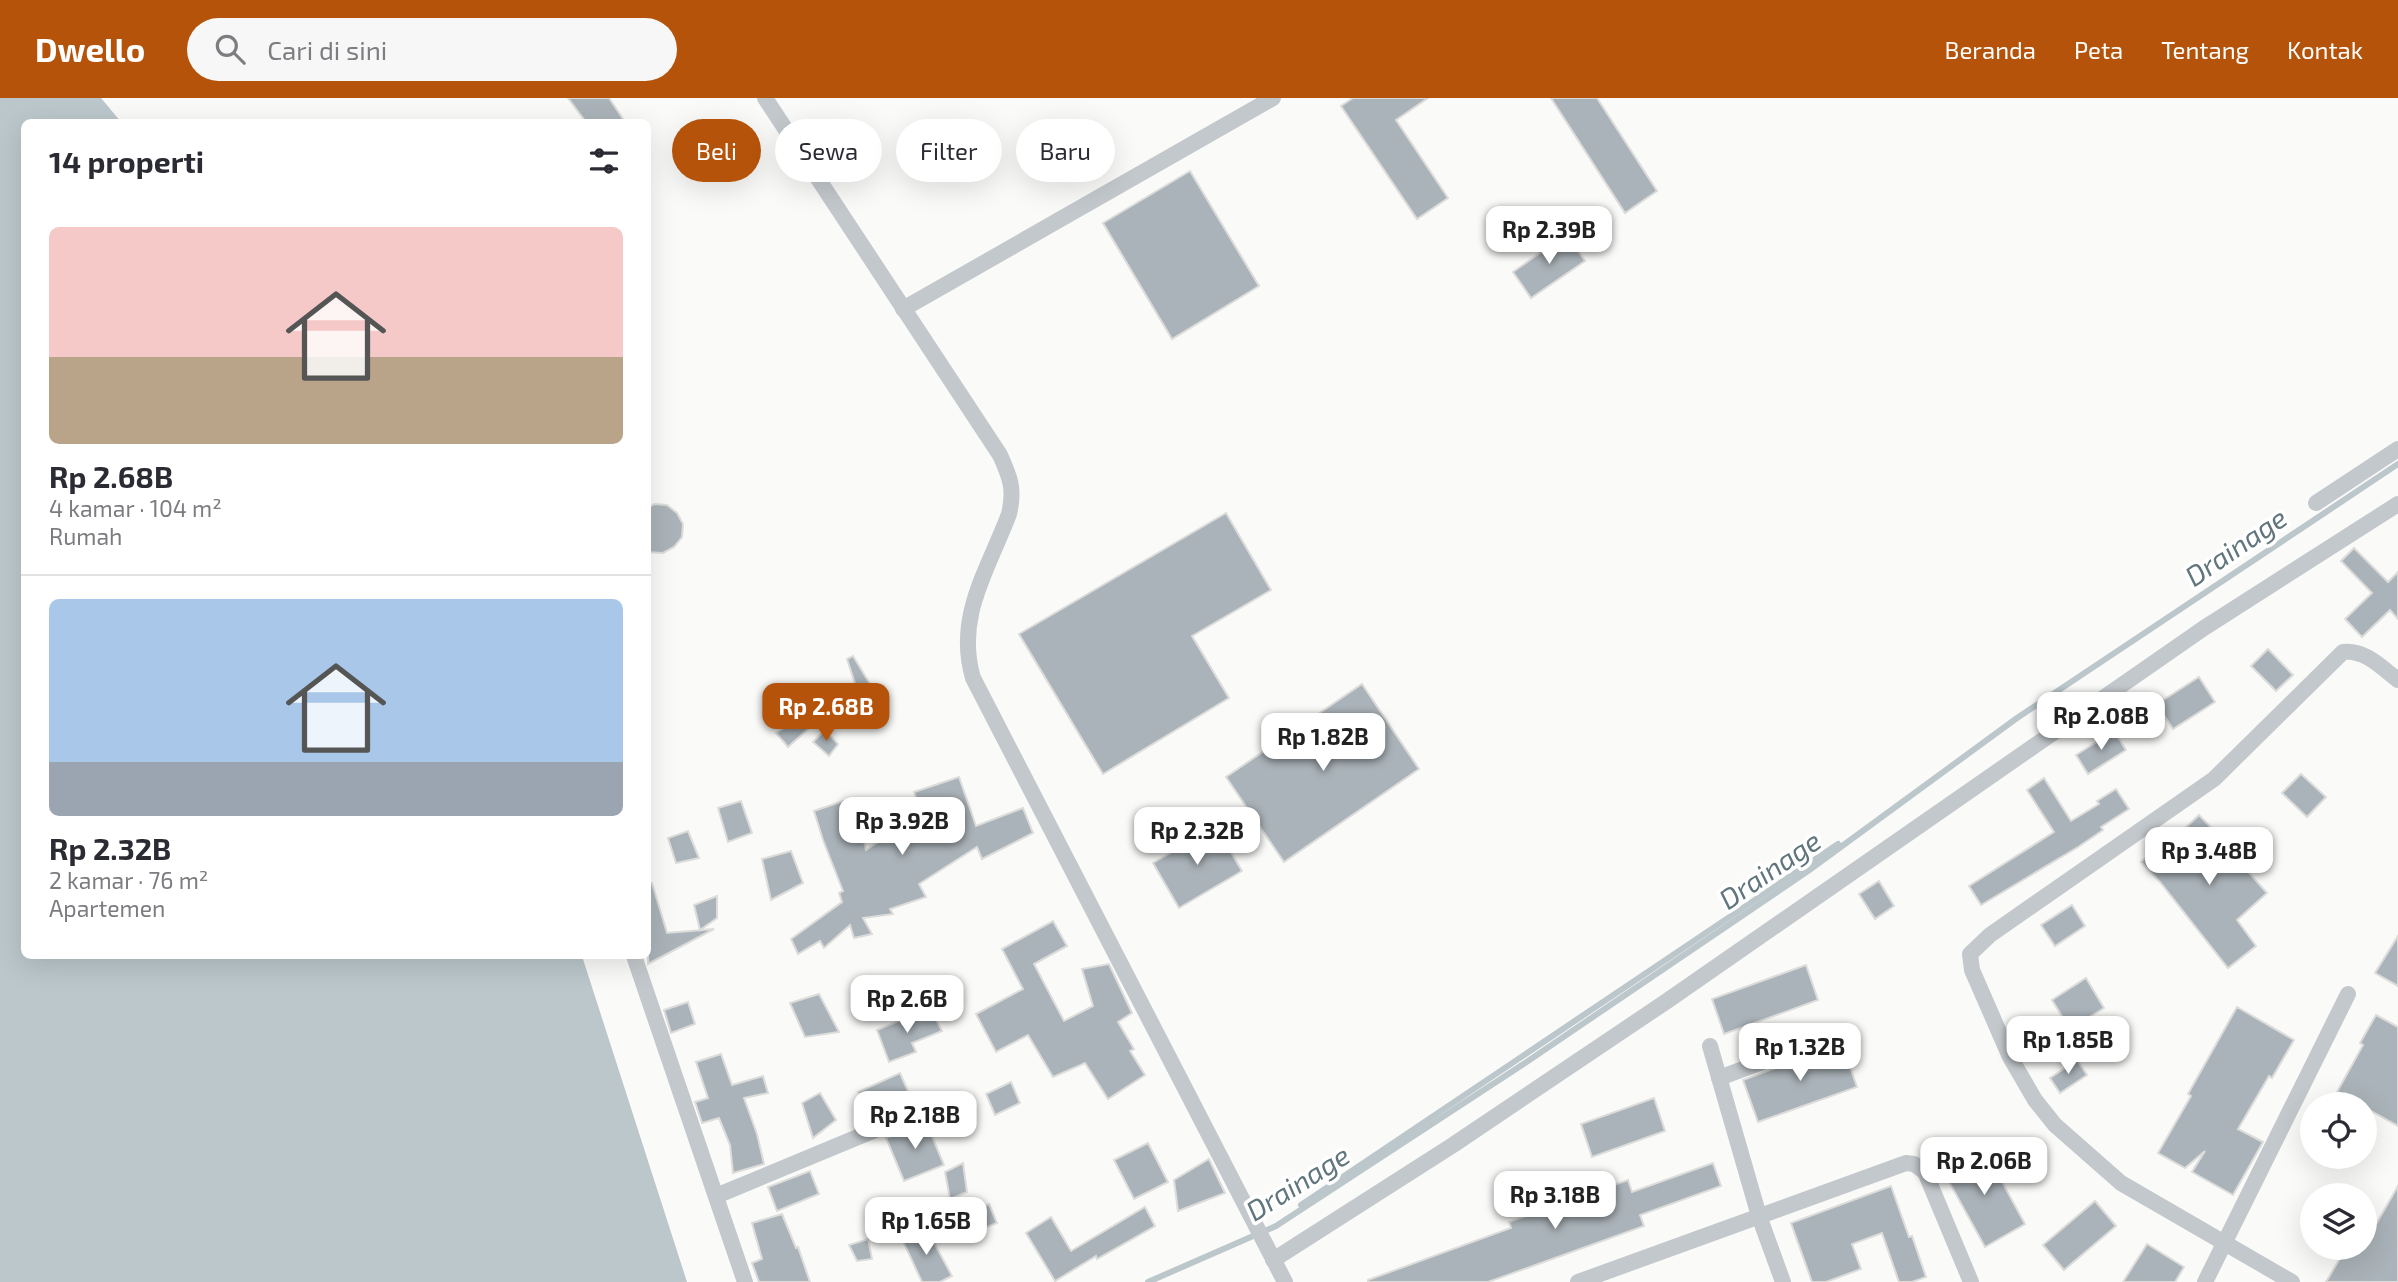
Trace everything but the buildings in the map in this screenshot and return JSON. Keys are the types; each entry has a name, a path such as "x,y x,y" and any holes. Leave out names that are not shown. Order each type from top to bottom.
{"street":[{"path":"765,98 1000,454 1009,474 1013,496 1009,514 969,615 967,644 973,678 1285,1282"},
{"path":"903,309 1273,98"},
{"path":"2316,503 2398,449"},
{"path":"1273,1260 1465,1138 1679,993 2193,636 2398,504"},
{"path":"2292,1282 2121,1183 2055,1125 2035,1100 2010,1057 1972,970 1970,954 1990,935 2214,779 2343,652 2351,651 2367,657 2398,680"},
{"path":"635,959 745,1282"},
{"path":"2205,1282 2348,994"},
{"path":"1719,1078 1843,1032"},
{"path":"1710,1046 1759,1216 1783,1282"},
{"path":"716,1196 899,1120"},
{"path":"1578,1282 1906,1163 1914,1164 1925,1172 1971,1282"}],"shaded area":[{"path":"0,98 101,98 118,119 21,119 21,959 583,959 687,1282 0,1282"}],"waterway":[{"name":"Drainage","path":"1148,1282 1276,1226 1528,1061 1808,871 2017,718 2398,464"},
{"path":"1301,1205 1838,844"}]}
